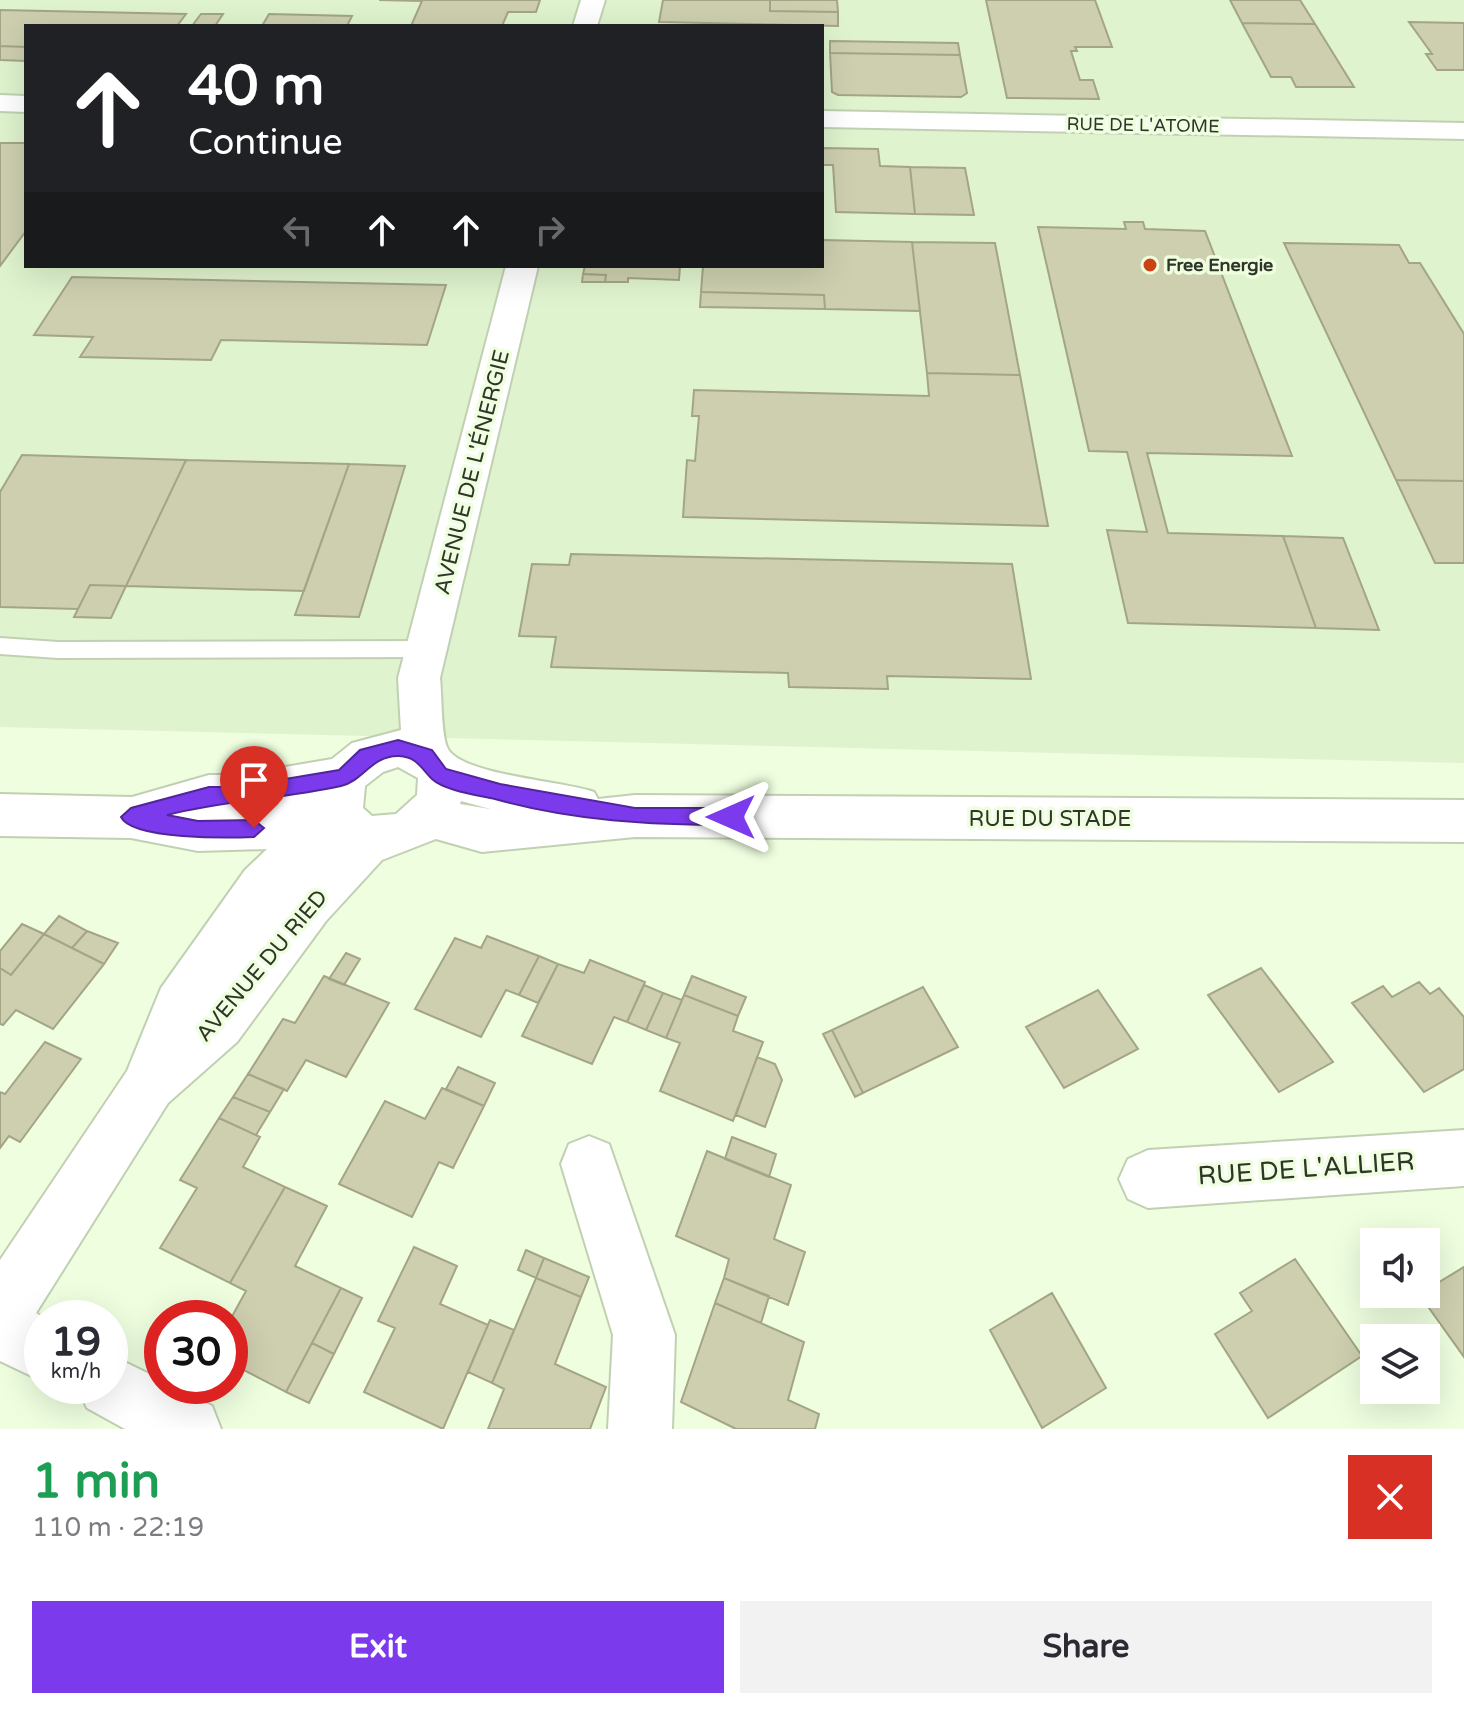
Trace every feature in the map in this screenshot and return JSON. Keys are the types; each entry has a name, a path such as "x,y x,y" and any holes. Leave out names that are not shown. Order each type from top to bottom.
{"street":[{"path":"586,24 593,0"},
{"path":"0,103 24,104"},
{"name":"RUE DE L'ATOME","path":"824,119 1464,131"},
{"name":"AVENUE DE L'ÉNERGIE","path":"352,801 423,664 522,268"},
{"name":"AVENUE DE L'ÉNERGIE","path":"423,664 431,782"},
{"name":"RUE DU STADE","path":"352,801 398,748 482,831 635,816 1464,821"},
{"path":"0,815 131,817 198,830 226,830 281,827 352,801 403,834 431,782"},
{"name":"AVENUE DU RIED","path":"0,1314 147,1089 218,1023 309,905 352,801"},
{"name":"RUE DE L'ALLIER","path":"1148,1179 1464,1158"},
{"path":"589,1164 644,1335 640,1429"},
{"path":"0,1328 24,1341"},
{"path":"128,1396 189,1429"}],"lane":[{"path":"0,646 423,664"}],"shaded area":[{"path":"0,0 1464,0 1464,763 0,727"}],"building":[{"path":"379,0 540,0 536,12 508,12 503,24 412,24 422,1"},
{"path":"663,0 770,0 770,11 838,12 838,26 659,22"},
{"path":"770,0 837,0 838,12 770,11"},
{"path":"986,0 1095,0 1112,47 1075,47 1077,51 1071,51 1080,80 1093,80 1099,99 1007,98"},
{"path":"1230,0 1300,0 1315,24 1242,23"},
{"path":"0,10 186,14 178,24 24,24 24,47 0,46"},
{"path":"201,14 223,14 216,24 194,24"},
{"path":"269,14 352,16 348,24 263,24"},
{"path":"1409,22 1464,23 1464,70 1437,70 1426,54 1432,54"},
{"path":"1242,23 1315,24 1354,87 1296,87 1291,77 1271,77"},
{"path":"830,41 958,43 960,55 830,53"},
{"path":"0,46 24,47 24,61 0,60"},
{"path":"830,53 960,55 967,93 961,97 838,95 832,92"},
{"path":"0,143 24,143 24,234 0,266"},
{"path":"824,148 878,149 880,166 910,167 915,214 836,212 833,165 824,165"},
{"path":"910,167 965,168 974,215 915,214"},
{"path":"1124,222 1143,222 1145,229 1205,231 1292,456 1147,453 1168,533 1283,536 1316,628 1128,623 1107,530 1147,532 1127,452 1089,451 1038,227 1126,229"},
{"path":"824,240 912,242 920,311 825,309 824,295 701,292 703,268 824,268"},
{"path":"912,242 995,243 1020,375 927,373"},
{"path":"1284,243 1399,245 1409,263 1420,263 1464,334 1464,481 1396,480"},
{"path":"584,268 680,268 679,280 628,278 628,282 605,282 606,275 583,274"},
{"path":"583,274 606,275 605,282 582,282"},
{"path":"72,277 446,285 427,345 221,340 211,360 80,357 93,337 34,335"},
{"path":"701,292 824,295 825,309 700,307"},
{"path":"927,373 1020,375 1048,526 683,517 687,460 695,461 699,416 692,416 694,390 929,396"},
{"path":"22,455 186,460 126,586 90,585 78,609 0,607 0,492"},
{"path":"186,460 349,464 304,591 126,586"},
{"path":"349,464 405,466 359,617 295,615"},
{"path":"1396,480 1464,481 1464,563 1435,563"},
{"path":"1283,536 1343,538 1379,630 1316,628"},
{"path":"571,554 1012,564 1031,679 887,676 888,689 789,687 788,673 551,667 556,637 519,636 532,564 569,565"},
{"path":"90,585 126,586 111,618 74,617"},
{"path":"59,916 87,931 72,948 44,934"},
{"path":"22,924 44,934 11,975 0,968 0,951"},
{"path":"87,931 118,943 104,964 72,948"},
{"path":"44,934 104,964 53,1029 16,1010 3,1025 0,1024 0,968 11,975"},
{"path":"487,936 539,956 519,995 506,990 481,1037 415,1009 455,938 481,948"},
{"path":"346,953 360,959 344,985 329,979"},
{"path":"539,956 558,964 538,1003 519,995"},
{"path":"590,960 645,982 627,1022 614,1017 592,1064 522,1036 558,964 584,973"},
{"path":"1261,968 1333,1062 1279,1092 1208,995"},
{"path":"324,976 389,1003 346,1077 306,1060 287,1091 248,1074 283,1019 295,1023"},
{"path":"692,976 746,997 738,1016 684,995"},
{"path":"1419,982 1430,994 1439,988 1464,1017 1464,1069 1424,1092 1352,1003 1383,986 1392,997"},
{"path":"644,985 663,993 646,1030 627,1022"},
{"path":"923,987 958,1047 863,1093 832,1030"},
{"path":"1098,990 1138,1049 1064,1088 1026,1027"},
{"path":"663,993 682,1000 666,1038 646,1030"},
{"path":"684,995 738,1016 733,1031 763,1042 733,1121 660,1091 680,1043 666,1038"},
{"path":"832,1030 863,1093 855,1097 823,1034"},
{"path":"45,1042 81,1059 20,1142 9,1136 0,1148 0,1092 5,1094"},
{"path":"757,1057 775,1064 782,1080 765,1127 736,1115"},
{"path":"458,1067 495,1083 484,1106 446,1089"},
{"path":"248,1074 284,1089 270,1112 233,1097"},
{"path":"442,1088 484,1106 453,1168 439,1162 412,1217 339,1184 385,1101 425,1119"},
{"path":"233,1097 270,1112 256,1135 219,1118"},
{"path":"219,1118 260,1137 243,1167 285,1187 230,1283 160,1248 197,1188 180,1180"},
{"path":"732,1137 776,1154 769,1177 725,1159"},
{"path":"707,1151 791,1185 774,1239 805,1252 788,1305 724,1278 729,1259 676,1236"},
{"path":"285,1187 327,1206 295,1266 341,1288 286,1392 248,1372 248,1300 241,1300 246,1291 230,1283"},
{"path":"414,1247 457,1266 440,1304 488,1325 443,1429 364,1392 395,1328 378,1321"},
{"path":"526,1250 544,1258 536,1278 518,1270"},
{"path":"544,1258 589,1277 581,1297 536,1278"},
{"path":"1295,1259 1360,1357 1268,1418 1215,1334 1252,1311 1240,1293"},
{"path":"1464,1267 1464,1357 1429,1308 1440,1308 1440,1282"},
{"path":"536,1278 581,1297 555,1364 606,1387 590,1429 488,1429 504,1389 492,1383"},
{"path":"724,1278 769,1296 761,1323 715,1303"},
{"path":"341,1288 362,1298 334,1354 312,1343"},
{"path":"1052,1293 1106,1388 1042,1428 990,1330"},
{"path":"715,1303 804,1342 788,1400 819,1414 815,1429 736,1429 681,1402"},
{"path":"490,1320 514,1330 492,1383 468,1372"},
{"path":"312,1343 334,1354 309,1403 286,1392"}],"place":[{"name":"Free Energie","path":"1150,265"}],"route":[{"path":"254,828 198,830 131,817 209,795 238,795 344,777 367,756 398,748 425,755 435,764 440,775 500,792 635,816 731,817"}]}
